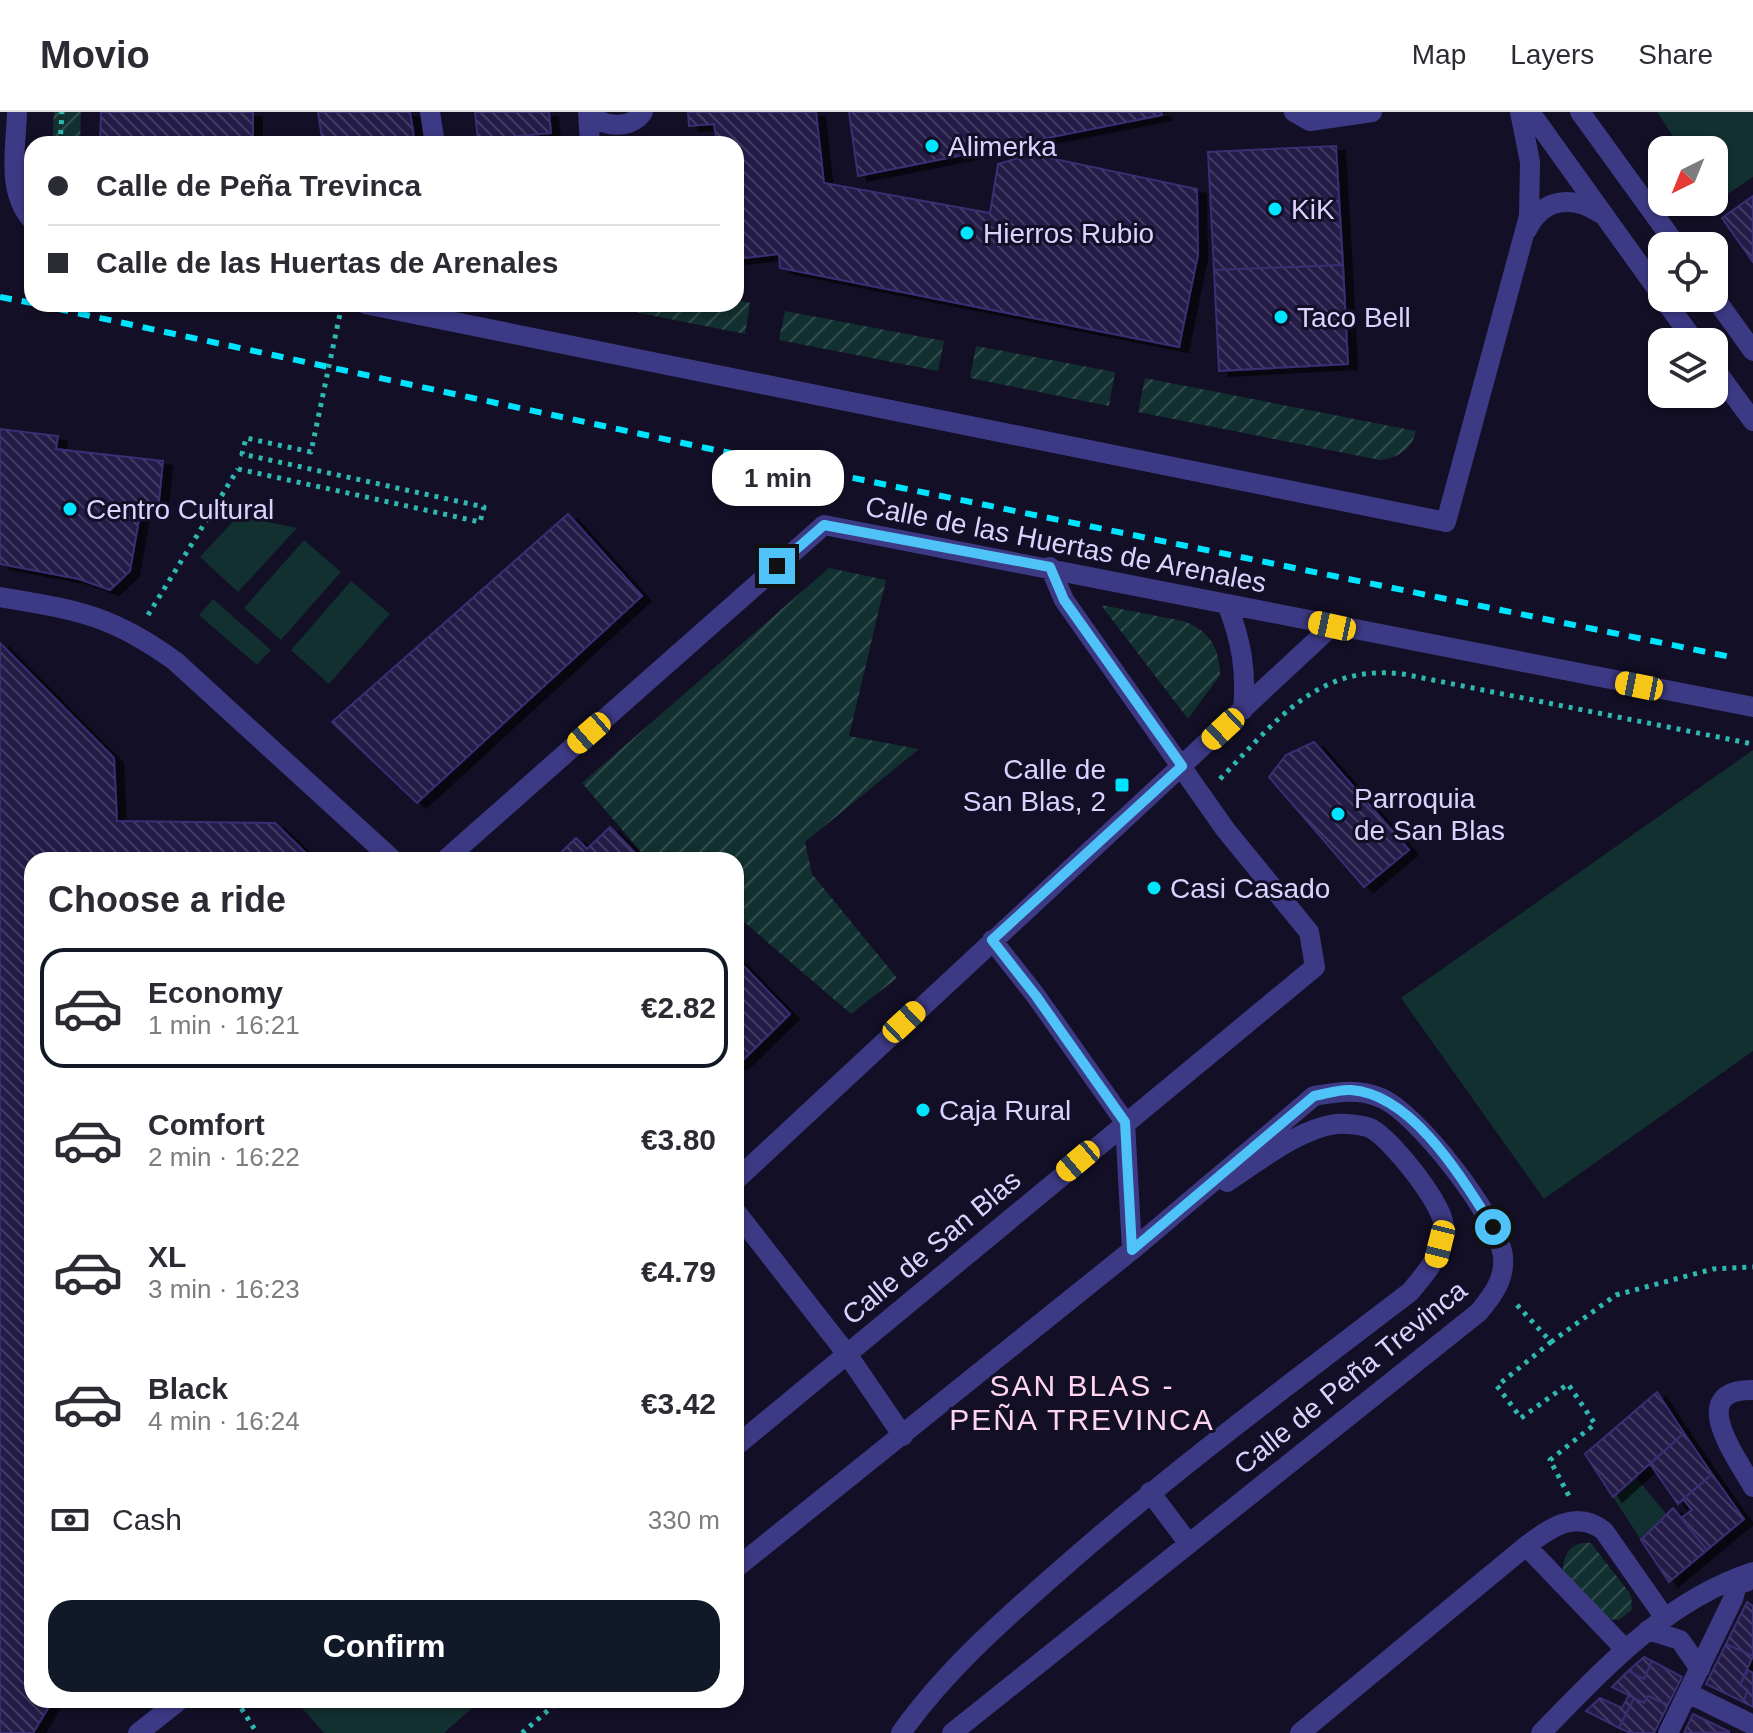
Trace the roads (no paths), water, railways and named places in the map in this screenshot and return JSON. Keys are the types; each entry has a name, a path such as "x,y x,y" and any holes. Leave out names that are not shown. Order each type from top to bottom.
{"street":[{"path":"17,112 15,185 24,207"},
{"path":"430,112 434,136"},
{"path":"588,112 598,121 622,124 632,123 643,112"},
{"path":"588,112 590,136"},
{"path":"1294,112 1310,121 1372,112"},
{"path":"405,312 1446,522 1524,237 1531,181 1520,112"},
{"path":"1530,112 1648,276"},
{"path":"1580,112 1667,232"},
{"path":"1524,237 1540,210 1552,203 1585,203 1603,215"},
{"path":"1725,312 1753,351"},
{"path":"1728,387 1753,421"},
{"name":"Calle de las Huertas de Arenales","path":"454,852 824,525 1751,705"},
{"path":"1050,567 1064,600 1182,766"},
{"path":"0,597 87,612 137,633 175,661 384,852"},
{"path":"1227,604 1239,635 1245,666 1243,710"},
{"path":"744,1172 1332,626"},
{"name":"Calle de San Blas","path":"744,1439 1315,967 1309,932 1182,766"},
{"path":"992,940 1036,996 1125,1122 1132,1250"},
{"name":"Calle de Peña Trevinca","path":"744,1562 1132,1250 1314,1096 1350,1090 1382,1098 1409,1114 1493,1227 1503,1256 1498,1288 1479,1312 952,1733"},
{"name":"Calle de Peña Trevinca","path":"901,1733 927,1695 982,1639 1150,1492 1410,1292 1435,1262 1444,1225 1398,1152 1371,1128 1336,1124 1306,1135 1264,1158 1132,1250"},
{"path":"1411,1170 1440,1153"},
{"name":"Calle de San Blas","path":"744,1222 847,1354 903,1436"},
{"path":"1753,1390 1727,1396 1718,1413 1723,1433 1753,1487"},
{"path":"1150,1492 1189,1544"},
{"path":"1300,1733 1526,1546 1554,1526 1582,1521 1598,1527 1609,1537 1657,1624 1680,1640 1700,1669"},
{"path":"1526,1546 1625,1649"},
{"path":"1541,1733 1625,1649 1657,1624 1748,1578"},
{"path":"1668,1733 1733,1599 1748,1578"},
{"path":"1688,1693 1753,1725"},
{"path":"138,1733 170,1708"}],"railway":[{"path":"0,297 24,302"},
{"path":"72,312 706,448 1736,658"}],"place":[{"name":"Alimerka","path":"932,146"},
{"name":"KiK","path":"1275,209"},
{"name":"Hierros Rubio","path":"967,233"},
{"name":"Taco Bell","path":"1281,317"},
{"name":"Centro Cultural","path":"70,509"},
{"name":"Calle de San Blas, 2","path":"1122,785"},
{"name":"Parroquia de San Blas","path":"1338,814"},
{"name":"Casi Casado","path":"1154,888"},
{"name":"Caja Rural","path":"923,1110"}],"district":[{"name":"SAN BLAS - PEÑA TREVINCA","path":"1082,1403"}]}
